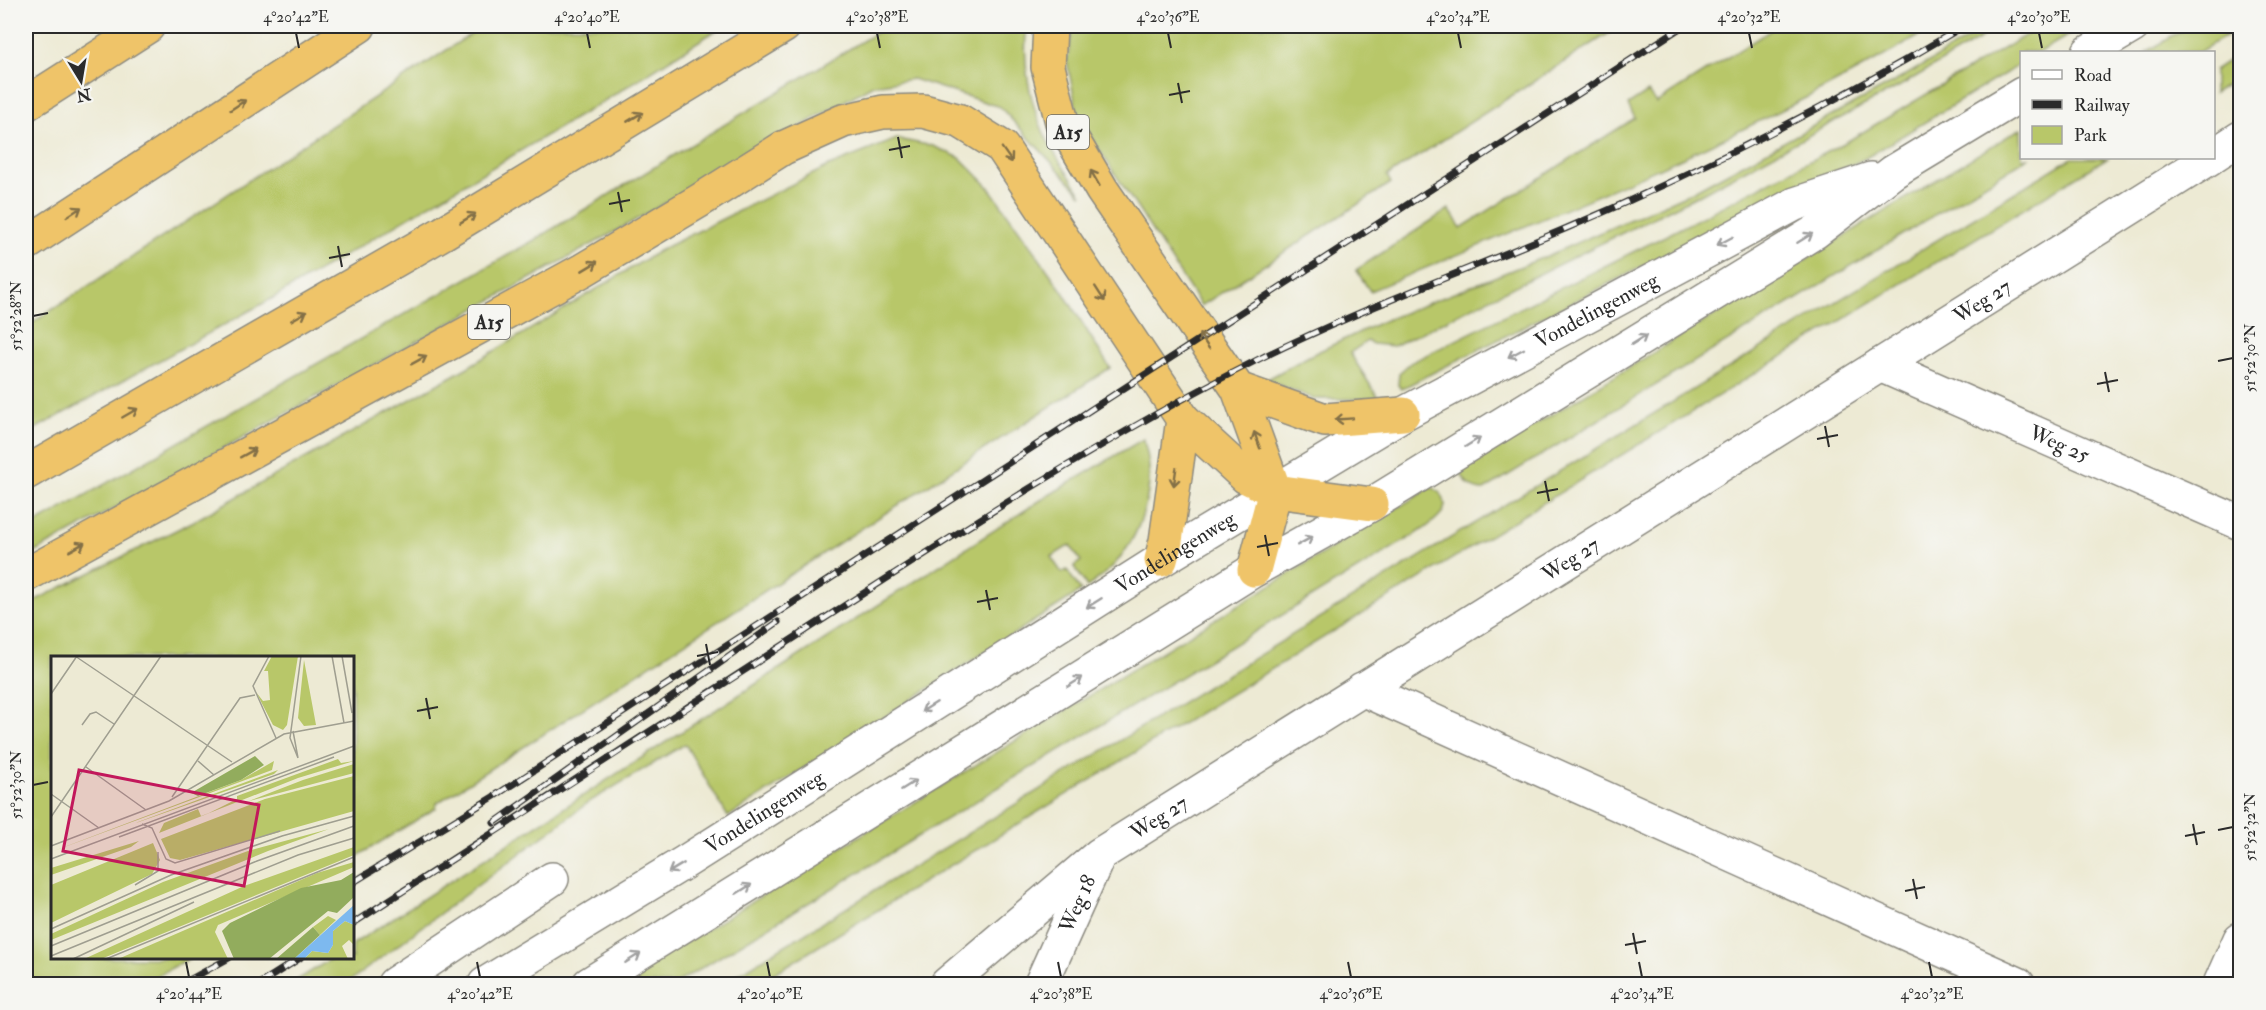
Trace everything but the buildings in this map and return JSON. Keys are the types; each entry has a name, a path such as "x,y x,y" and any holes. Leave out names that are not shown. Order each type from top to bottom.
{"highway":[{"path":"26,104 148,26"},
{"path":"26,244 359,26"},
{"path":"26,473 443,233 784,26"},
{"name":"A15","path":"1050,26 1048,67 1062,122 1102,190 1238,389 1275,492"},
{"name":"A15","path":"26,575 583,270 783,148 843,121 883,112 923,111 960,121 1002,147 1183,419 1246,477 1275,492 1372,504"},
{"path":"1238,389 1325,420 1403,414"},
{"path":"1161,560 1166,542 1183,419"},
{"path":"26,468 79,442"},
{"path":"1254,570 1275,492"}],"street":[{"path":"2091,51 2133,26"},
{"name":"Vondelingenweg","path":"589,984 1254,570 1372,504 1815,232 1893,172 2020,95"},
{"name":"Weg 27","path":"2215,154 2241,138"},
{"name":"Weg 27","path":"947,984 1099,855 2207,159"},
{"name":"Vondelingenweg","path":"485,984 696,856 1161,560 1403,414 1795,204 1893,172"},
{"name":"Weg 25","path":"1880,365 2241,523"},
{"path":"1362,689 2018,984"},
{"name":"Weg 18","path":"1041,984 1099,855"},
{"path":"394,984 552,879"},
{"path":"2220,984 2241,939"}],"green space":[{"path":"483,26 723,26 604,101 273,298 26,434 26,327"},
{"path":"887,26 1027,26 1026,66 1034,106 1051,147 1082,195 1000,107 913,79 873,85 600,240 26,557 26,529 531,242"},
{"path":"1073,26 1620,26 1387,176 1391,183 1201,306 1078,117 1067,61"},
{"path":"1777,26 1936,26 1868,65 1729,136 1515,231 1370,291 1356,270 1449,209 1461,228 1635,118 1628,105 1648,92 1656,103"},
{"path":"1990,26 2002,26 1900,86 1695,197 1394,346 1373,344 1367,341 1350,353 1379,399 1315,399 1266,380 1309,356 1381,322 1547,256 1692,192 1896,81"},
{"path":"2041,26 2084,26 2042,51 2020,51 2020,65 1864,159 1789,192 1401,389 1398,385 1399,373 1410,363 1671,233 1848,141"},
{"path":"2190,26 2240,26 2201,51 2148,51"},
{"path":"2240,53 2240,76 2215,92 2215,69"},
{"path":"2020,129 2020,159 2026,159 1484,490 1476,489 1465,481 1461,474 1463,469"},
{"path":"897,139 933,146 960,158 988,186 1063,292 1110,368 437,803 436,808 354,858 354,656 51,656 51,959 188,959 142,984 26,984 26,605 196,520 468,367 664,248 829,166"},
{"path":"2069,159 2105,159 757,984 722,984"},
{"path":"1143,439 1149,473 1144,509 1131,541 1107,572 1087,587 1074,566 1081,561 1070,545 1051,557 1062,573 1067,570 1081,591 728,817 685,744 589,802 346,984 291,984 330,959 354,959 354,943 1044,498"},
{"path":"1430,488 1434,488 1441,494 1445,505 1436,520 1424,529 675,984 617,984"}],"railway":[{"path":"354,882 493,797 1683,26"},
{"path":"354,923 917,559 1142,422 1297,341 1373,307 1567,228 1719,159 1818,108 1964,26"},
{"path":"494,823 778,622"},
{"path":"182,984 227,959"},
{"path":"259,984 298,959"}]}
